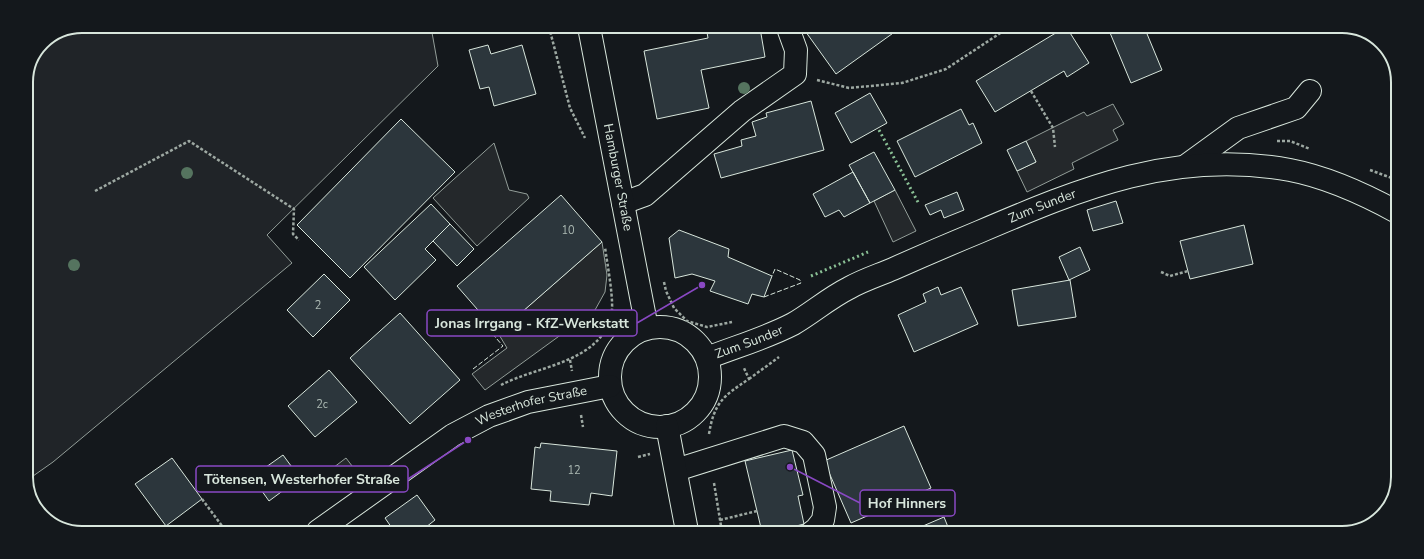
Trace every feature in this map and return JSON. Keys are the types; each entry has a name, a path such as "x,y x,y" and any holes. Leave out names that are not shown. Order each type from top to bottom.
{"main road":[{"name":"Hamburger Straße","path":"590,33 647,328"},
{"path":"623,203 645,195 742,111 795,74 796,50 790,33"},
{"path":"1187,165 1238,128 1296,108 1310,91"},
{"name":"Zum Sunder","path":"706,358 776,332 795,323 849,288 1046,204 1112,180 1150,171 1187,165 1223,163 1291,170 1319,177 1391,209"},
{"path":"660,326 683,332 693,338 701,347 706,358 710,373 709,388 704,402 694,414 682,422 667,426 652,426 637,422 625,412 616,400 610,386 611,365 615,354 628,338 647,328 660,326"},
{"name":"Westerhofer Straße","path":"324,526 453,435 489,416 528,402 610,386"},
{"path":"667,426 686,526"},
{"path":"676,470 784,436 803,442 814,455 825,506 823,526"}],"path":[{"path":"551,33 570,108 587,141"},
{"path":"795,74 849,88 902,83 946,69 1000,33"},
{"path":"1031,91 1052,128 1055,147"},
{"path":"95,191 190,141 294,209 293,234 299,240"},
{"path":"570,360 590,348 603,334 611,317 612,302 604,239"},
{"path":"1161,272 1170,276 1188,271"},
{"path":"202,499 222,526"},
{"path":"720,520 757,511"}],"shaded area":[{"path":"82,33 432,33 438,66 267,235 292,263 53,462 33,476 33,82 37,63 47,47 63,37"},
{"path":"1113,104 1124,124 1113,130 1118,140 1072,163 1074,169 1027,192 1017,171 1036,162 1026,141 1084,112 1087,116"},
{"path":"494,143 509,190 527,194 529,198 477,246 433,198"},
{"path":"895,190 916,231 893,242 874,201"},
{"path":"602,242 607,275 605,292 595,310 485,390 472,374 507,348 498,333"},
{"path":"346,458 359,475 338,491 325,474"}],"building":[{"path":"707,33 761,33 765,57 701,70 709,108 657,119 644,51 708,38"},
{"path":"807,33 893,33 836,74"},
{"path":"1056,33 1070,33 1089,63 1067,77 1064,71 995,112 976,81"},
{"path":"1110,33 1147,33 1162,70 1131,83"},
{"path":"488,45 491,54 522,45 536,94 494,106 489,87 480,89 469,50"},
{"path":"870,93 887,123 851,143 835,113"},
{"path":"811,101 824,150 721,178 714,154 742,146 741,140 756,136 752,122 767,117 766,113"},
{"path":"961,109 969,125 973,123 982,143 915,177 897,141"},
{"path":"401,119 455,172 350,278 297,225"},
{"path":"1026,141 1036,162 1017,171 1007,150"},
{"path":"874,152 895,190 870,203 849,165"},
{"path":"853,172 870,203 844,217 839,210 825,217 813,194"},
{"path":"957,192 964,210 944,218 941,210 930,215 925,205"},
{"path":"561,195 602,242 498,333 457,286"},
{"path":"1116,201 1123,223 1093,231 1087,210"},
{"path":"431,204 450,224 425,249 436,260 395,300 364,267"},
{"path":"450,224 474,249 457,266 433,241"},
{"path":"1244,225 1253,264 1190,279 1180,241"},
{"path":"679,230 729,249 728,257 772,276 764,297 752,294 748,304 710,291 715,281 692,274 675,278 669,238"},
{"path":"1080,247 1090,270 1069,280 1059,257"},
{"path":"324,274 350,300 313,337 287,310"},
{"path":"1070,280 1076,317 1018,326 1012,290"},
{"path":"938,287 941,295 961,287 978,324 914,352 898,315 926,302 923,294"},
{"path":"400,313 460,380 410,424 350,358"},
{"path":"329,370 357,402 315,437 288,406"},
{"path":"904,426 931,488 851,523 824,461"},
{"path":"541,443 617,451 612,496 591,493 589,505 550,501 551,491 531,489 535,447 540,448"},
{"path":"792,450 803,495 798,496 804,524 796,526 761,526 745,461"},
{"path":"283,455 300,478 269,501 252,477"},
{"path":"172,458 202,499 166,526 135,484"},
{"path":"417,495 435,520 427,526 391,526 385,518"},
{"path":"944,517 948,526 923,526"}],"hedge":[{"path":"879,130 919,204"},
{"path":"811,276 868,252"}],"fence":[{"path":"764,297 801,283 800,280 775,269 772,276"},
{"path":"473,369 503,346 483,323"}],"place":[{"name":"Jonas Irrgang - KfZ-Werkstatt","path":"702,285"},
{"name":"Tötensen, Westerhofer Straße","path":"468,440"},
{"name":"Hof Hinners","path":"790,467"}]}
